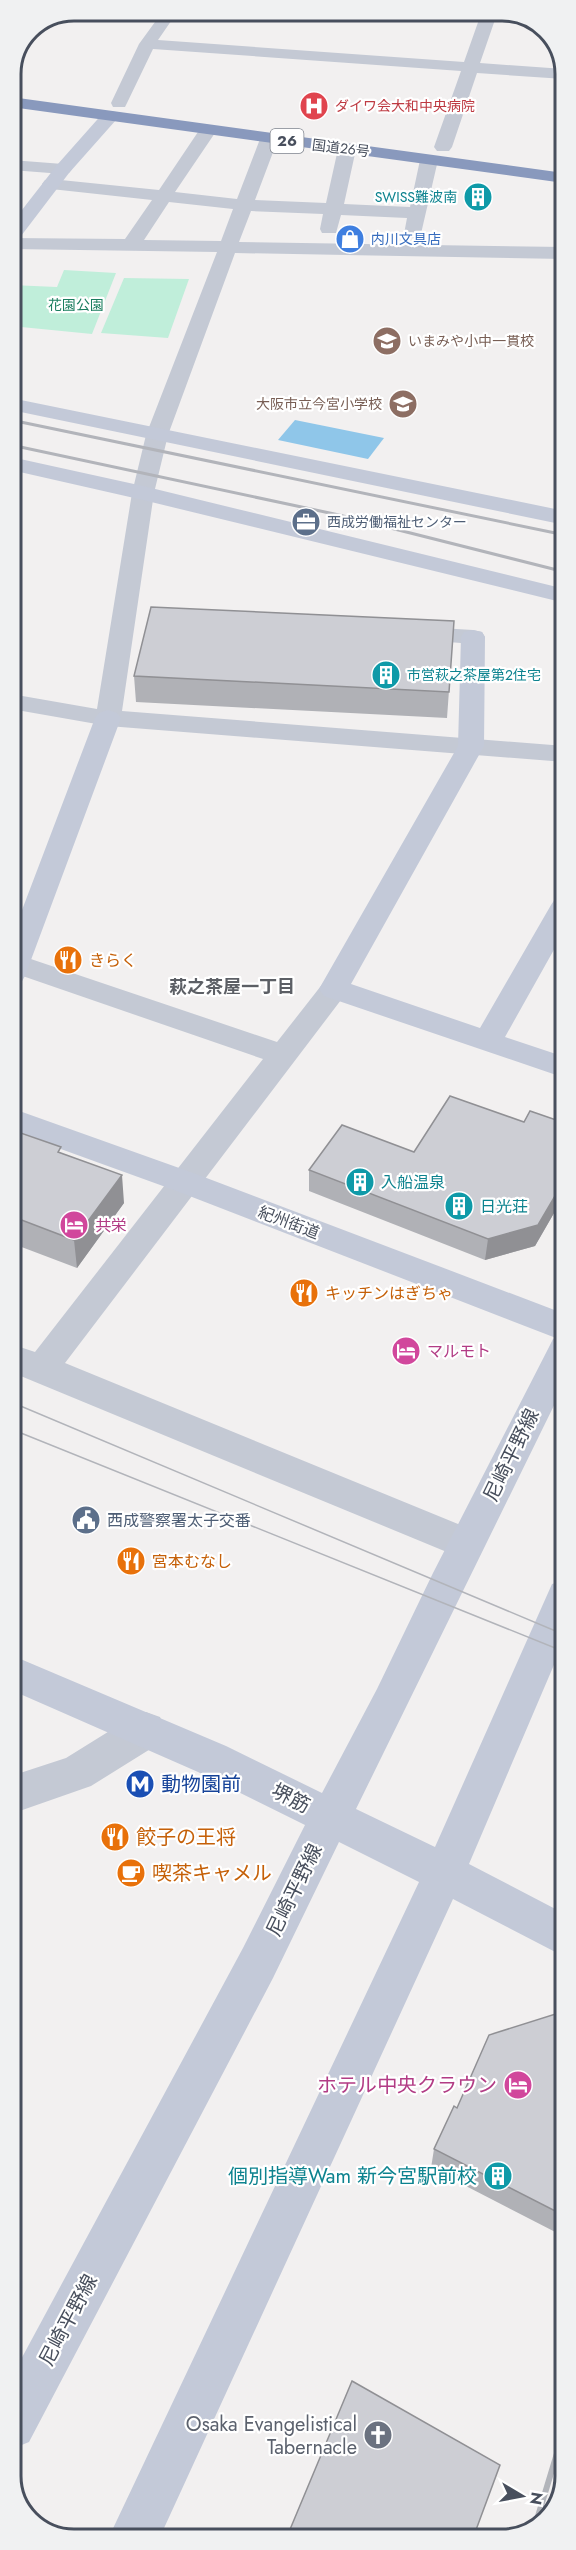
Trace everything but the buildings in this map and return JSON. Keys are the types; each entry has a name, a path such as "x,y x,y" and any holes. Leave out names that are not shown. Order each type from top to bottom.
{"highway":[{"name":"国道26号","path":"21,91 208,130 555,177"},
{"name":"国道26号","path":"21,103 115,109 555,162"}],"street":[{"path":"21,223 63,169 115,109 147,44 163,21"},
{"path":"443,147 486,21"},
{"path":"147,44 555,73"},
{"path":"131,244 208,130"},
{"path":"21,949 108,718 135,618 143,492 157,435 269,139"},
{"path":"324,248 347,149"},
{"path":"410,250 429,160"},
{"path":"21,166 63,169"},
{"path":"51,184 243,205 417,213"},
{"path":"21,243 555,253"},
{"path":"21,406 555,516"},
{"path":"21,466 143,492 555,594"},
{"path":"380,632 473,637 471,746 334,989 185,1182 26,1363 467,1544"},
{"path":"21,704 108,718 555,753"},
{"path":"487,1042 555,923"},
{"path":"21,973 283,1055"},
{"path":"334,989 555,1065"},
{"name":"紀州街道","path":"21,1123 185,1182 555,1324"},
{"name":"尼崎平野線","path":"21,2408 258,1963 391,1701 555,1369"},
{"path":"139,2529 444,1873 555,1619"},
{"name":"堺筋","path":"21,1676 212,1759 444,1873 555,1931"},
{"path":"21,1792 77,1773 146,1730"}],"green space":[{"name":"花園公園","path":"64,270 116,273 92,334 21,327 21,285 57,287"},
{"path":"124,278 189,279 168,338 101,333"}],"water":[{"path":"295,420 384,438 368,459 278,440"}],"tram line":[{"path":"21,1406 555,1631"},
{"path":"21,1433 555,1648"}],"railway":[{"path":"21,422 555,533"},
{"path":"21,447 339,515 555,569"},
{"path":"538,2515 555,2460"}],"place":[{"name":"ダイワ会大和中央病院","path":"314,106"},
{"name":"SWISS難波南","path":"478,197"},
{"name":"内川文具店","path":"350,239"},
{"name":"いまみや小中一貫校","path":"387,341"},
{"name":"大阪市立今宮小学校","path":"403,404"},
{"name":"西成労働福祉センター","path":"306,522"},
{"name":"市営萩之茶屋第2住宅","path":"386,675"},
{"name":"きらく","path":"68,960"},
{"name":"入船温泉","path":"360,1182"},
{"name":"日光荘","path":"459,1206"},
{"name":"共栄","path":"74,1225"},
{"name":"キッチンはぎちゃ","path":"304,1293"},
{"name":"マルモト","path":"406,1351"},
{"name":"西成警察署太子交番","path":"86,1520"},
{"name":"宮本むなし","path":"131,1561"},
{"name":"動物園前","path":"140,1784"},
{"name":"餃子の王将","path":"115,1837"},
{"name":"喫茶キャメル","path":"131,1873"},
{"name":"ホテル中央クラウン","path":"518,2085"},
{"name":"個別指導Wam 新今宮駅前校","path":"498,2176"},
{"name":"Osaka Evangelistical Tabernacle","path":"378,2435"}],"district":[{"name":"萩之茶屋一丁目","path":"232,987"}]}
